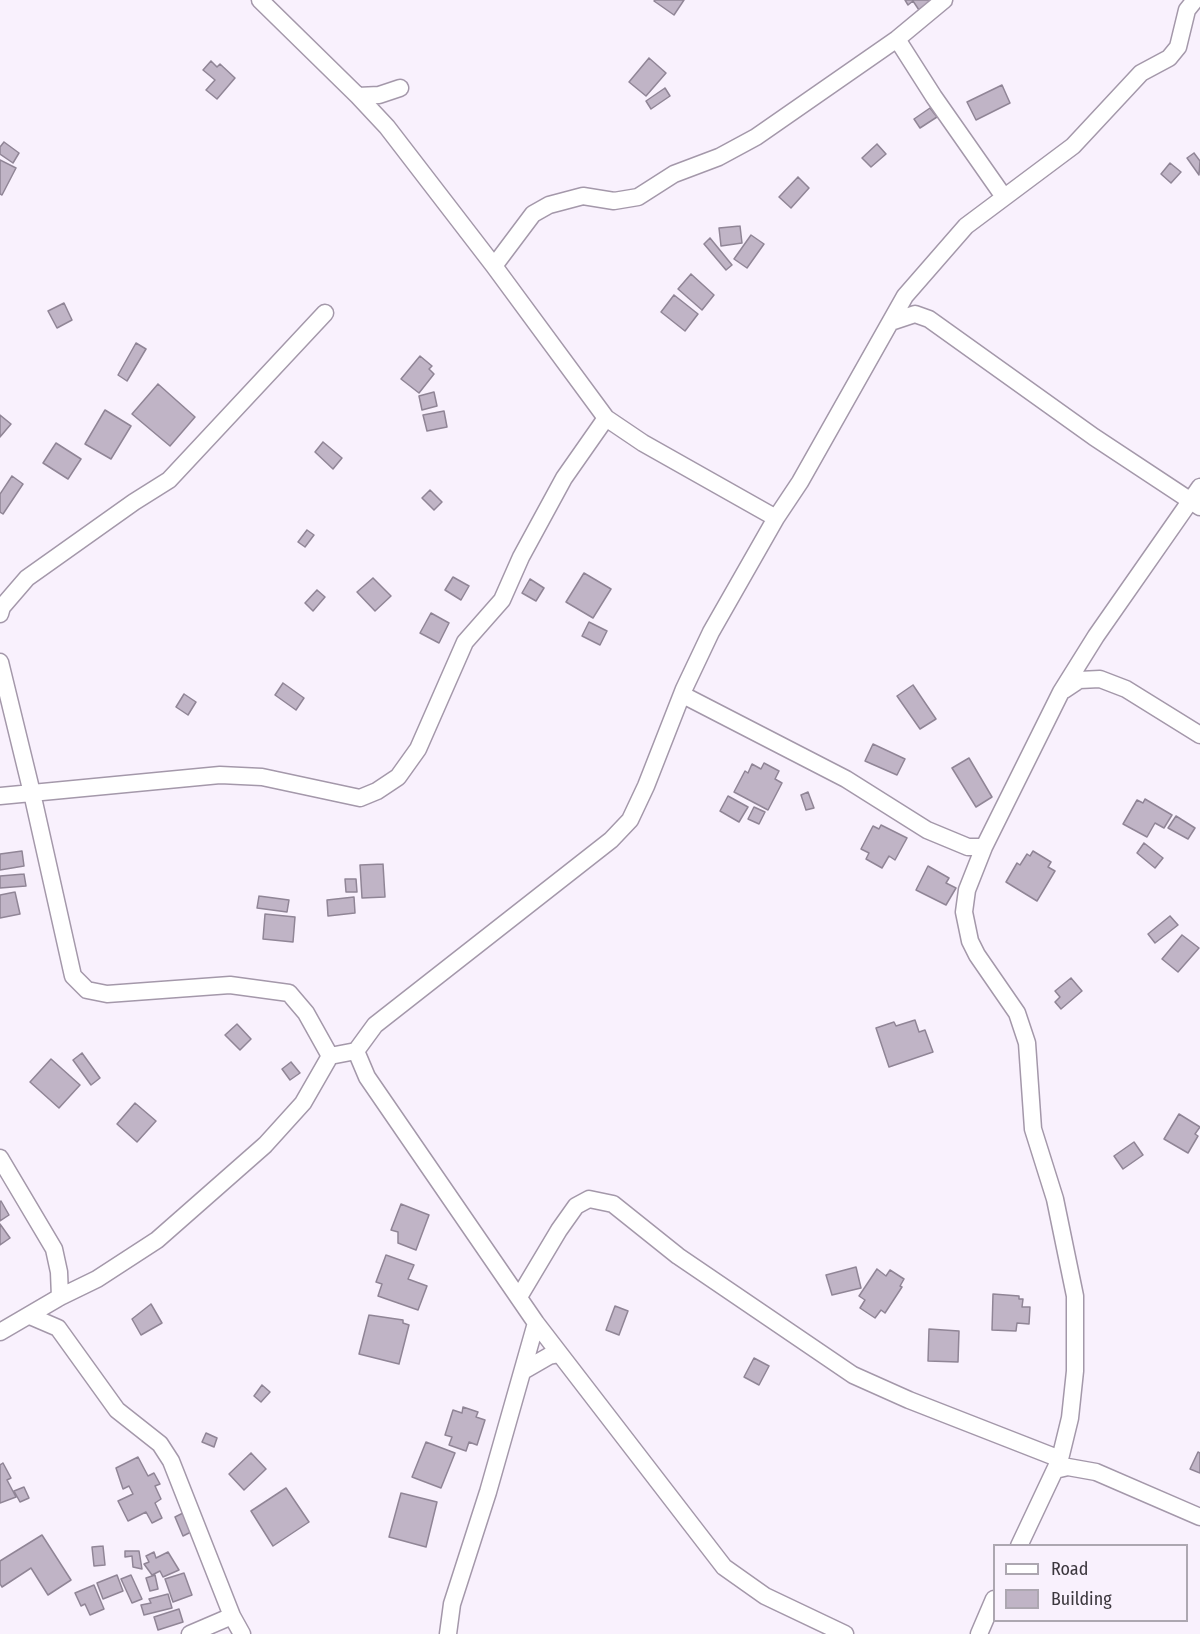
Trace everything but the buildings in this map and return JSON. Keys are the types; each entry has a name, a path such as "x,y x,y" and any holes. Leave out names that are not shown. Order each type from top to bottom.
{"street":[{"path":"260,0 387,127 494,266 606,418 643,443 776,518"},
{"path":"494,266 533,214 549,205 582,196 614,201 638,196 674,174 720,157 756,137 897,39 944,0"},
{"path":"0,1332 60,1297 97,1279 157,1240 265,1145 303,1103 330,1056 356,1051 375,1025 611,840 630,820 711,632 776,518 800,482 905,296 966,226 1073,146 1141,74 1169,57 1178,47 1187,10 1196,0"},
{"path":"897,39 934,97 1004,197"},
{"path":"358,96 379,95 400,88"},
{"path":"0,614 2,607 27,578 169,480 325,313"},
{"path":"891,322 915,314 929,319 1094,437 1197,498 1096,636 1061,692 984,846 967,890 964,912 970,941 977,956 1017,1013 1027,1043 1033,1130 1055,1199 1075,1296 1075,1371 1070,1418 1057,1465 1019,1544"},
{"path":"0,796 220,774 262,777 360,798 377,791 398,777 418,749 465,642 502,600 521,557 564,478 606,418"},
{"path":"0,662 73,976 87,990 107,994 230,985 289,993 306,1013 330,1056"},
{"path":"1061,692 1080,680 1100,679 1126,689 1200,735"},
{"path":"683,695 846,778 927,830 968,847 984,846"},
{"path":"356,1051 366,1077 536,1323 724,1567 765,1596 845,1634"},
{"path":"0,1158 54,1249 59,1272 60,1297"},
{"path":"519,1297 576,1206 589,1199 613,1204 678,1256 853,1375 1057,1465 1096,1472 1200,1517"},
{"path":"30,1316 58,1328 117,1410 160,1444 171,1461 232,1616 242,1634"},
{"path":"448,1634 452,1604 524,1371 536,1323"},
{"path":"524,1371 549,1356 559,1354"},
{"path":"979,1634 993,1601"},
{"path":"190,1634 232,1616"}]}
